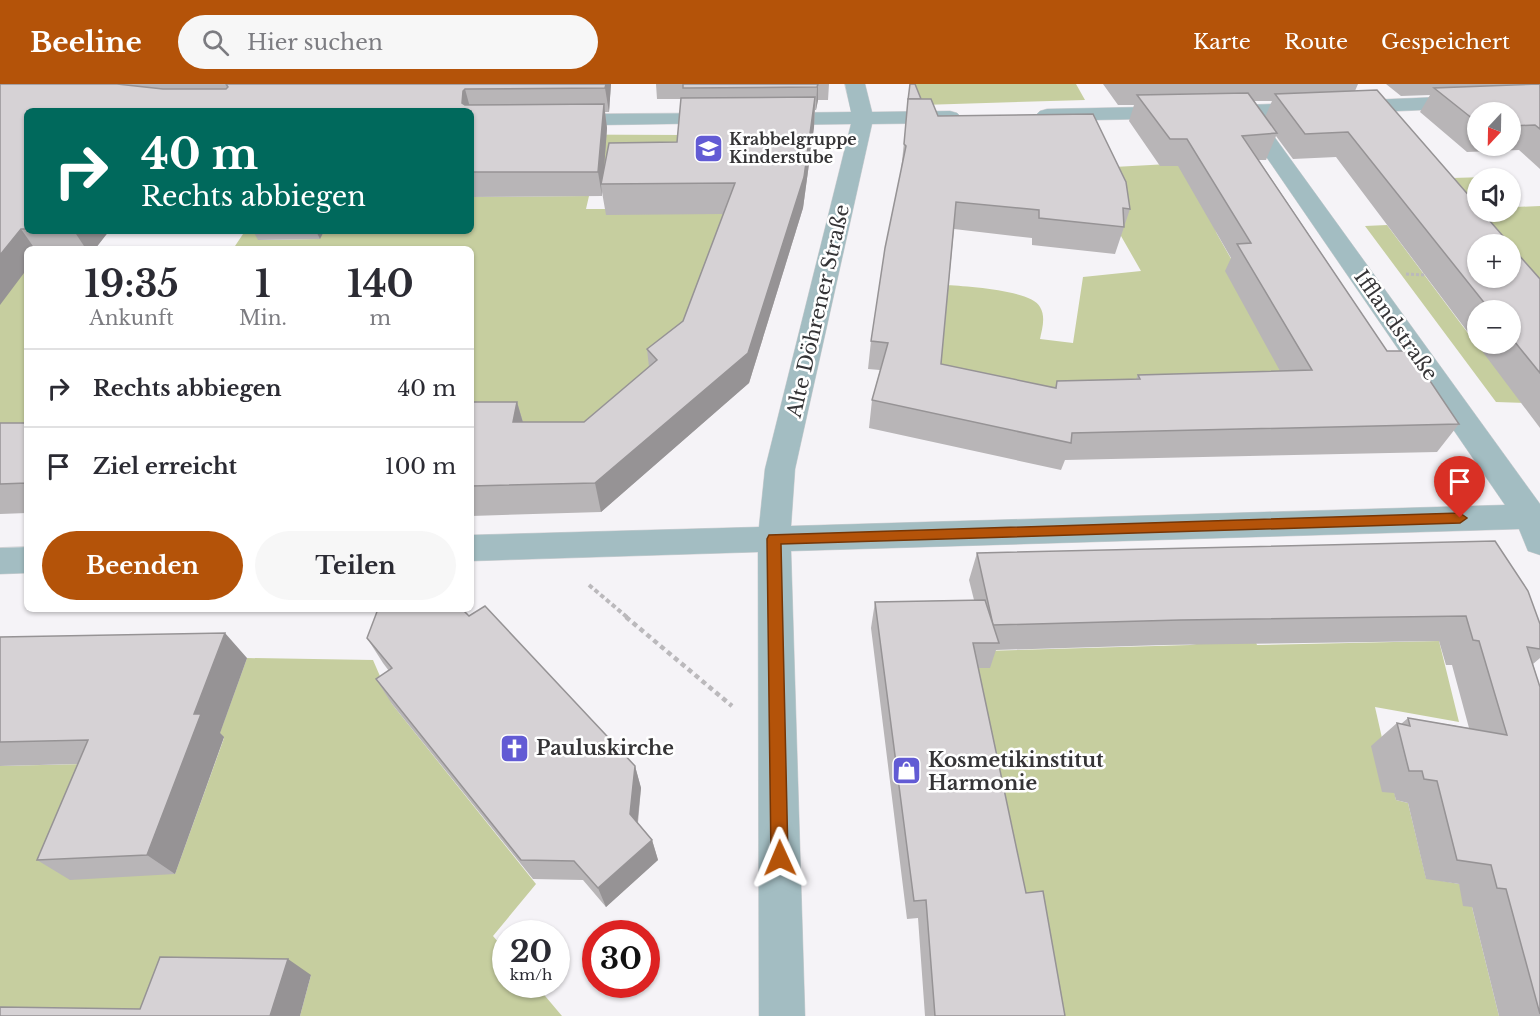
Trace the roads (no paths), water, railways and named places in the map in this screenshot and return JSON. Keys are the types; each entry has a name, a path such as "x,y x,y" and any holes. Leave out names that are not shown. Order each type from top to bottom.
{"street":[{"name":"Alte Döhrener Straße","path":"782,1016 774,539 780,469 863,118 855,84"},
{"path":"1025,115 1245,111 1540,99"},
{"name":"Ifflandstraße","path":"1245,111 1537,525"},
{"path":"474,121 967,116"},
{"path":"474,548 774,539 1537,525"},
{"path":"0,561 24,560"}],"place":[{"name":"Krabbelgruppe Kinderstube","path":"708,148"},
{"name":"Pauluskirche","path":"515,748"},
{"name":"Kosmetikinstitut Harmonie","path":"907,771"}]}
